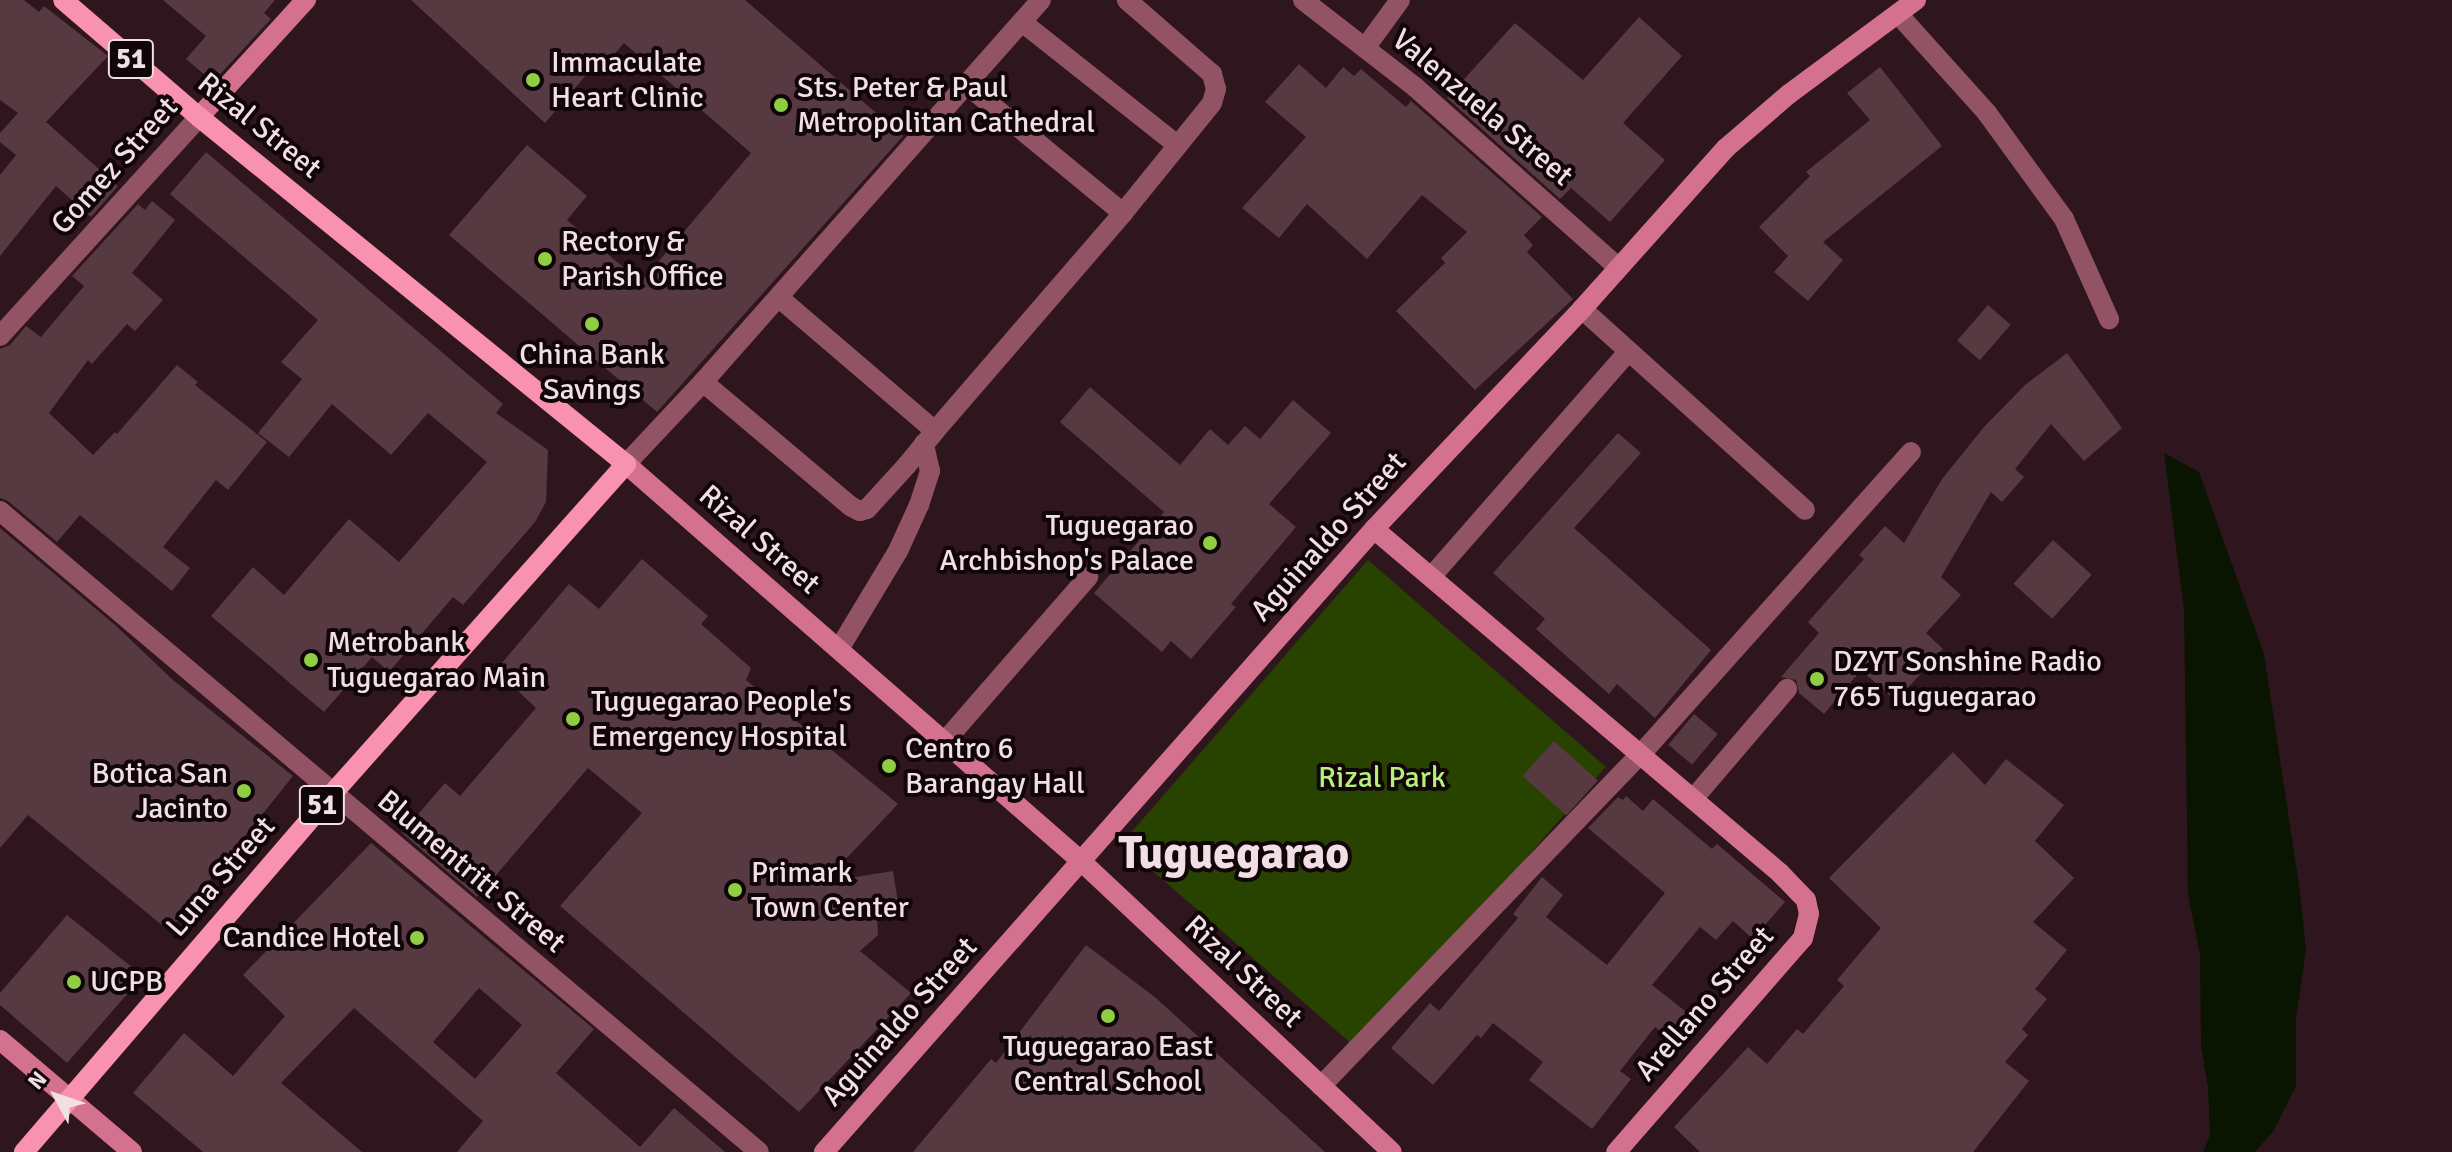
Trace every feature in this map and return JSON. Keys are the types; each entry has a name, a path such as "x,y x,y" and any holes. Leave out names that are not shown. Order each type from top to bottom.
{"main road":[{"name":"Rizal Street","path":"63,0 199,117 626,464"},
{"name":"Luna Street","path":"24,1152 332,794 626,464"}],"street":[{"name":"Gomez Street","path":"0,336 306,0"},
{"path":"626,464 703,382 1041,0"},
{"path":"703,382 850,506 860,511 867,509 1123,213 1212,103 1216,89 1212,74 1127,0"},
{"name":"Valenzuela Street","path":"1303,0 1487,147 1618,267"},
{"path":"1365,48 1400,0"},
{"name":"Aguinaldo Street","path":"824,1152 1374,529 1582,309 1726,148 1789,94 1916,0"},
{"path":"1898,14 1987,113 2064,219 2109,319"},
{"path":"1022,22 1177,145"},
{"path":"967,85 1123,213"},
{"path":"778,297 930,437 930,471 919,505 898,551 839,649"},
{"path":"1582,309 1805,510"},
{"path":"1431,577 1628,352"},
{"path":"1321,1086 1641,754 1911,452"},
{"name":"Rizal Street","path":"626,464 1082,862 1392,1152"},
{"name":"Blumentritt Street","path":"0,511 759,1152"},
{"path":"1374,529 1693,799 1787,689"},
{"path":"945,741 1088,577"},
{"name":"Arellano Street","path":"1616,1152 1803,938 1809,914 1806,900 1795,887 1693,799"},
{"path":"0,1040 132,1152"}],"green space":[{"name":"Rizal Park","path":"1368,560 1606,767 1359,1050 1121,844"}],"shaded area":[{"path":"2164,453 2199,472 2264,654 2299,885 2306,949 2296,1019 2296,1086 2274,1130 2255,1152 2203,1152 2210,1136 2208,1087 2201,1046 2200,955 2188,894 2184,609"}],"building":[{"path":"0,0 24,0 39,12 44,6 108,56 46,122 118,186 91,217 56,186 0,256 0,175 16,155 0,142 0,133 18,113 0,100"},
{"path":"163,0 275,0 264,13 271,19 213,82 186,59 206,36"},
{"path":"411,0 745,0 903,136 657,412 449,235 527,145 587,196 567,220 641,282 751,153 624,43 599,72 593,67 545,123"},
{"path":"1639,17 1682,56 1623,123 1665,160 1610,222 1571,188 1560,199 1447,98 1515,23 1583,80"},
{"path":"1299,64 1326,88 1343,67 1354,76 1361,69 1406,107 1411,101 1542,217 1524,235 1533,245 1527,252 1573,299 1475,390 1396,311 1445,263 1441,258 1467,232 1422,195 1367,259 1307,204 1279,238 1242,208 1306,137 1265,102"},
{"path":"1880,67 1942,146 1823,242 1843,260 1808,301 1774,272 1788,256 1759,227 1810,176 1806,172 1870,120 1847,93"},
{"path":"206,152 503,404 496,413 548,450 546,502 535,522 463,605 453,597 389,672 372,657 324,712 211,616 253,567 284,595 349,519 399,562 487,462 428,413 391,455 332,404 289,457 258,433 302,379 281,362 318,320 170,194"},
{"path":"152,201 175,220 132,273 163,300 135,331 127,324 92,364 88,360 49,413 93,455 115,432 117,434 177,365 198,382 195,385 267,442 228,490 216,480 163,547 190,568 172,591 80,515 57,542 8,501 0,498 0,349 10,345 26,326 41,337 84,286 72,276 138,204 145,210"},
{"path":"1988,305 2011,325 1980,360 1957,340"},
{"path":"2067,353 2122,428 2084,461 2051,424 2015,469 2024,477 2002,502 1991,492 1941,577 1961,595 1926,633 1943,649 1896,701 1861,670 1824,714 1799,693 1796,680 1781,677 1819,633 1808,622 1864,559 1859,555 1885,526 1904,543 1942,479 1984,427 2025,385"},
{"name":"Tuguegarao Archbishop's Palace","path":"1090,387 1180,465 1210,429 1228,445 1245,426 1260,439 1293,400 1331,433 1269,504 1296,527 1231,604 1236,607 1191,659 1171,641 1162,652 1094,593 1164,512 1060,422"},
{"path":"1618,433 1641,453 1574,528 1711,650 1655,718 1617,684 1609,694 1536,629 1545,619 1493,573"},
{"path":"0,528 115,625 173,680 293,776 169,931 28,815 0,848"},
{"path":"2053,540 2092,575 2052,619 2014,584"},
{"name":"Primark Town Center","path":"642,559 708,616 701,624 751,668 746,680 898,804 824,882 893,871 900,915 877,916 878,935 860,951 911,993 799,1112 560,906 642,813 588,768 477,897 402,833 445,783 460,796 536,708 496,670 569,584 599,609"},
{"path":"1694,714 1718,734 1692,765 1668,745"},
{"path":"1554,741 1598,780 1566,815 1523,776"},
{"path":"1953,752 1985,785 2006,759 2064,805 2035,841 2074,878 2033,922 2067,950 2035,989 2047,999 2022,1029 2028,1035 2005,1062 2029,1081 1973,1152 1700,1152 1674,1127 1748,1047 1767,1064 1797,1029 1803,1034 1844,986 1837,980 1881,928 1829,878"},
{"path":"1626,796 1643,811 1653,799 1712,849 1717,844 1785,902 1753,939 1733,921 1716,940 1700,927 1652,985 1694,1018 1675,1043 1655,1027 1620,1071 1631,1079 1592,1129 1529,1080 1543,1062 1493,1023 1481,1038 1477,1035 1433,1085 1391,1048 1430,1003 1439,1011 1518,918 1513,914 1542,877 1563,895 1546,917 1607,965 1665,893 1588,828 1618,797 1623,800"},
{"path":"371,843 594,1029 556,1073 640,1147 674,1108 725,1152 457,1152 483,1121 354,1008 281,1083 362,1152 203,1152 133,1093 184,1033 233,1076 285,1016 243,975","holes":["479,988 522,1025 475,1079 433,1042"]},
{"name":"UCPB","path":"67,915 143,976 67,1063 0,1005 0,993"},
{"name":"Tuguegarao East Central School","path":"1086,945 1156,998 1325,1152 913,1152 991,1059 996,1063"}],"place":[{"name":"Immaculate Heart Clinic","path":"533,80"},
{"name":"Sts. Peter & Paul Metropolitan Cathedral","path":"781,105"},
{"name":"Rectory & Parish Office","path":"545,259"},
{"name":"China Bank Savings","path":"592,324"},
{"name":"Tuguegarao Archbishop's Palace","path":"1210,543"},
{"name":"Metrobank Tuguegarao Main","path":"311,660"},
{"name":"DZYT Sonshine Radio 765 Tuguegarao","path":"1817,679"},
{"name":"Tuguegarao People's Emergency Hospital","path":"573,719"},
{"name":"Centro 6 Barangay Hall","path":"889,766"},
{"name":"Botica San Jacinto","path":"244,791"},
{"name":"Primark Town Center","path":"735,890"},
{"name":"Candice Hotel","path":"417,938"},
{"name":"UCPB","path":"74,982"},
{"name":"Tuguegarao East Central School","path":"1108,1016"}],"district":[{"name":"Tuguegarao","path":"1234,853"}]}
